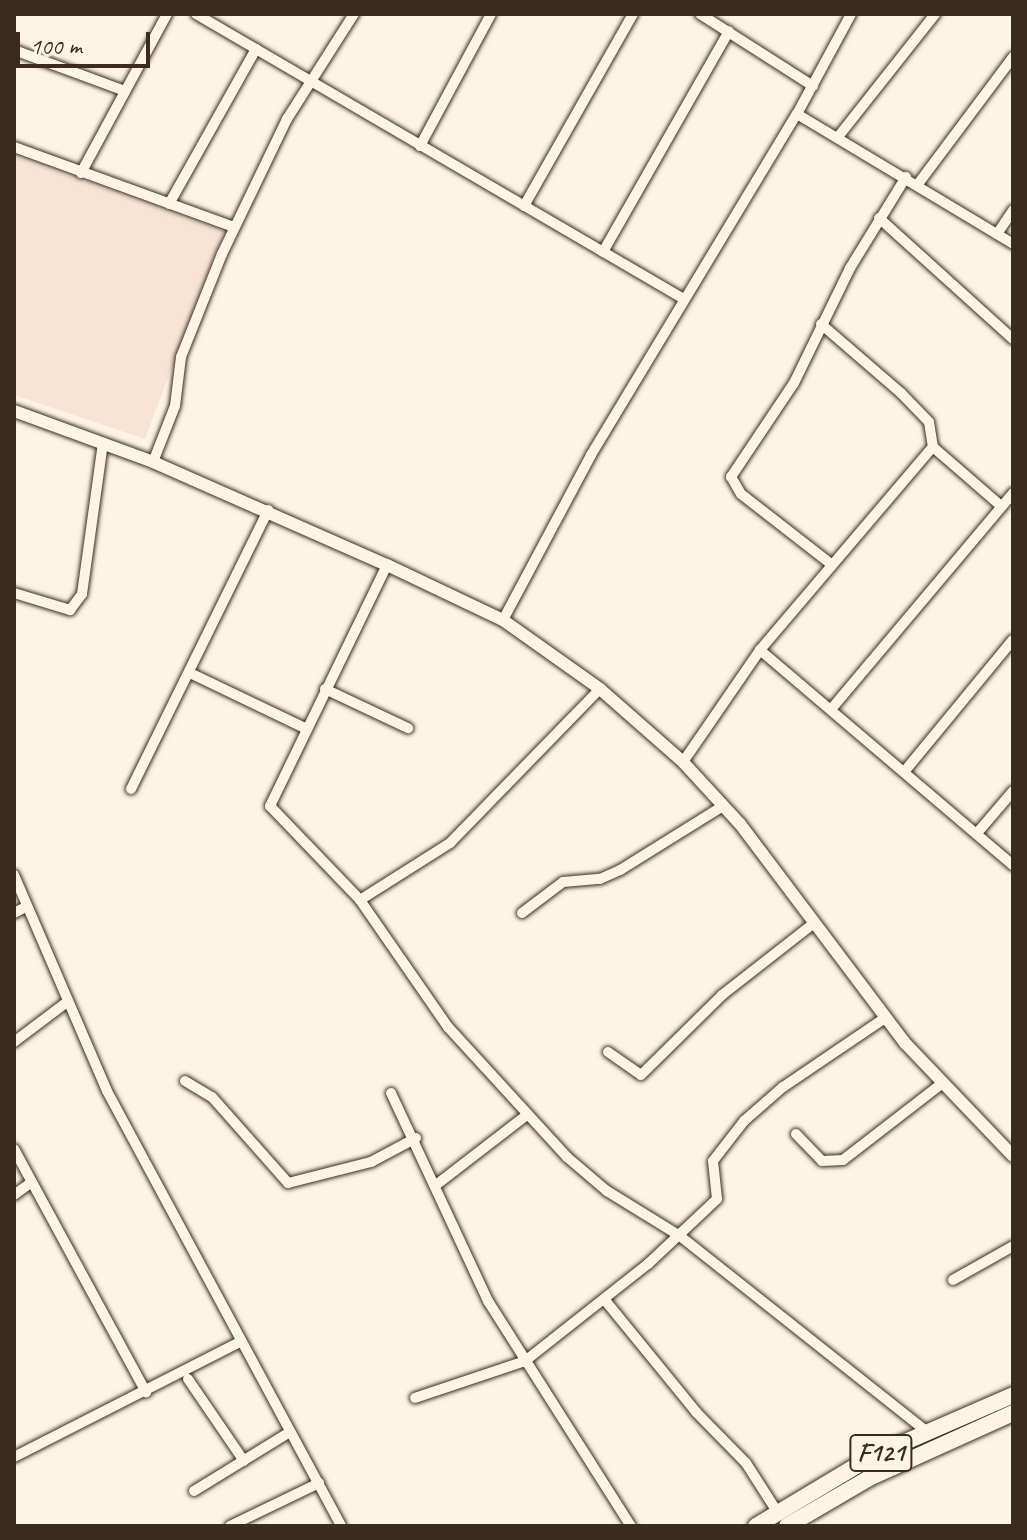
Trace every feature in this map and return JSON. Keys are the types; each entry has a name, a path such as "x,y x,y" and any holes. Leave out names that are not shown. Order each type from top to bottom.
{"main road":[{"name":"F121","path":"783,1519 926,1431 1013,1395"},
{"name":"F121","path":"756,1526 783,1519 1013,1413"}],"street":[{"path":"81,173 167,14"},
{"path":"196,14 684,299"},
{"path":"153,462 175,406 181,357 234,227 275,141 354,14"},
{"path":"420,146 491,14"},
{"path":"524,206 633,14"},
{"path":"700,14 813,86"},
{"path":"503,620 684,299 797,114 851,14"},
{"path":"838,137 935,14"},
{"path":"603,252 729,31"},
{"path":"169,204 256,49"},
{"path":"14,50 125,91"},
{"path":"918,184 1013,57"},
{"path":"797,114 918,184 1013,244"},
{"path":"14,147 234,227"},
{"path":"831,564 741,494 731,481 794,383 821,324 879,218 906,177"},
{"path":"997,234 1013,210"},
{"path":"879,218 1013,339"},
{"path":"821,324 929,422 933,447 1001,506"},
{"path":"14,411 153,462 268,510 503,620 600,689 683,762 723,806 940,1085 1013,1156"},
{"path":"14,593 70,610 82,594 103,443"},
{"path":"683,762 760,650 933,447"},
{"path":"833,707 1013,493"},
{"path":"131,789 268,510"},
{"path":"387,565 305,728 270,806 360,900 448,1027 527,1115 607,1191 680,1236 926,1431"},
{"path":"904,772 1013,640"},
{"path":"760,650 833,707 1013,865"},
{"path":"190,673 305,728"},
{"path":"325,689 408,728"},
{"path":"360,900 450,843 600,689"},
{"path":"978,832 1013,791"},
{"path":"522,913 563,882 600,879 620,870 723,806"},
{"path":"14,875 107,1091 341,1526"},
{"path":"14,913 26,907"},
{"path":"608,1052 641,1075 722,995 814,923"},
{"path":"14,1042 67,1002"},
{"path":"415,1398 525,1361 604,1299 680,1236 717,1199 713,1161 744,1121 783,1087 885,1018"},
{"path":"185,1081 212,1097 288,1183 371,1162 416,1138"},
{"path":"796,1134 822,1161 843,1160 940,1085"},
{"path":"391,1093 416,1138 488,1301 631,1526"},
{"path":"436,1185 527,1115"},
{"path":"14,1149 146,1392"},
{"path":"14,1195 32,1182"},
{"path":"953,1280 1013,1246"},
{"path":"604,1299 696,1412 746,1463 783,1519"},
{"path":"14,1457 240,1342"},
{"path":"188,1379 244,1461"},
{"path":"194,1491 290,1432"},
{"path":"230,1526 319,1483"}],"shaded area":[{"path":"14,156 223,232 145,439 14,395"}]}
